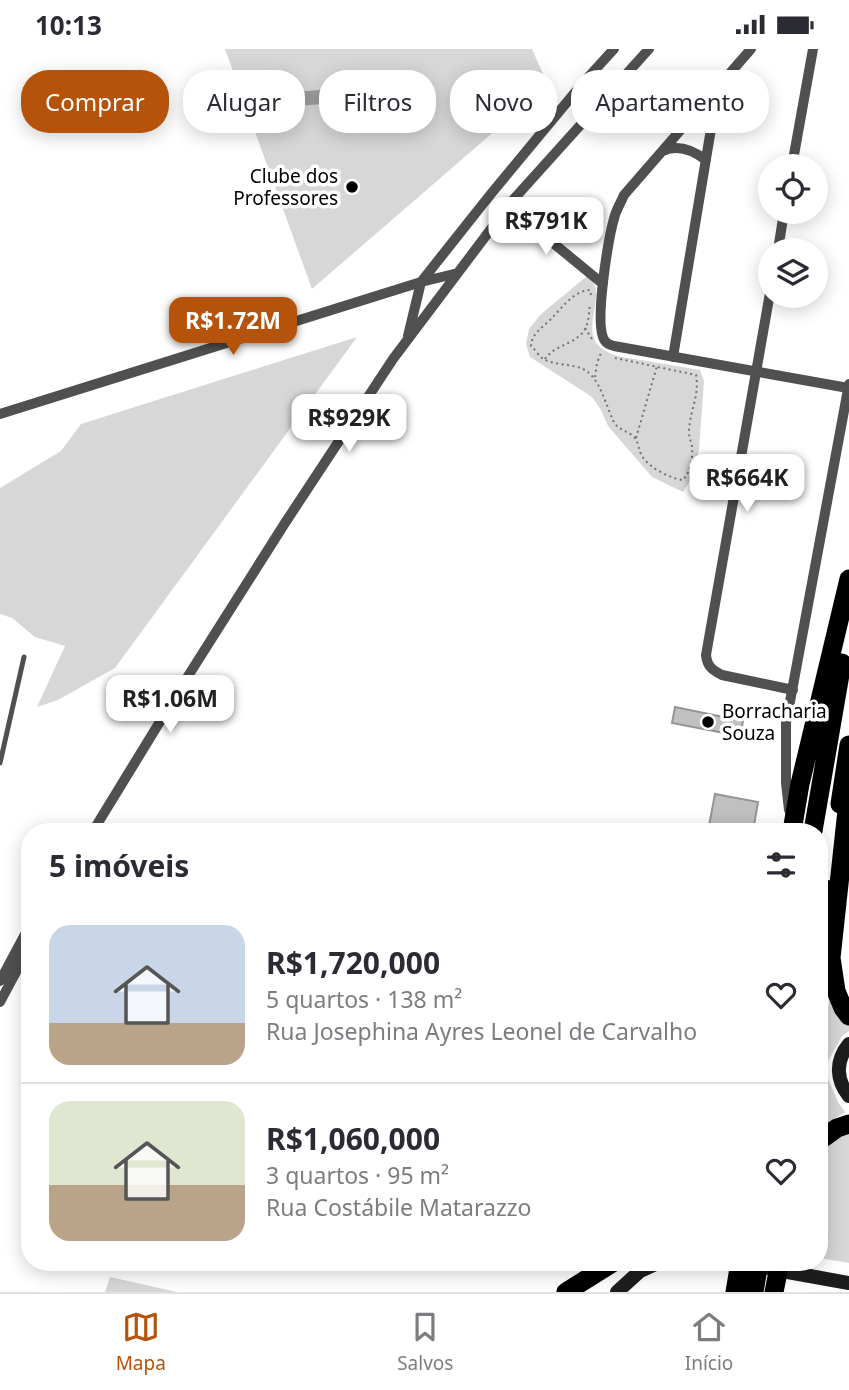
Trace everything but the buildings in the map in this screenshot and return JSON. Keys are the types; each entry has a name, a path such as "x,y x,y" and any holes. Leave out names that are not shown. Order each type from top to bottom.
{"highway":[{"path":"793,823 800,784 849,579"},
{"path":"814,823 849,628"},
{"path":"828,874 849,745"},
{"path":"849,792 831,958 836,991 849,1016"},
{"path":"828,1134 849,1124"},
{"path":"566,1292 600,1271"},
{"path":"754,1292 758,1271"},
{"path":"774,1292 785,1271"}],"main road":[{"path":"849,1044 839,1063 839,1076 849,1096"},
{"path":"617,1292 640,1271"},
{"path":"632,1292 653,1271"},
{"path":"732,1278 770,1271"},
{"path":"799,1271 849,1283"}],"street":[{"path":"407,339 421,282 582,83 614,49"},
{"path":"98,823 302,497 407,339 508,206 649,49"},
{"path":"733,70 751,49"},
{"path":"794,154 812,51"},
{"path":"678,133 624,195 615,215 608,245 600,324 606,343 756,372 848,384 786,723 786,783 791,823"},
{"path":"673,357 710,133"},
{"path":"661,152 678,148 691,151 706,160"},
{"path":"508,206 603,284"},
{"path":"478,209 495,224"},
{"path":"0,414 457,273"},
{"path":"767,308 706,655 707,663 722,675 793,690"},
{"path":"0,981 21,942"},
{"path":"0,1002 21,963"}],"lane":[{"path":"0,763 24,657"}],"path":[{"path":"545,359 552,351 581,334 585,328 590,290 573,297 539,329 531,345 545,359 591,373 617,426 636,439"},
{"path":"585,328 596,344"},
{"path":"595,380 602,351"},
{"path":"609,356 691,373 695,375 696,393 689,431 692,455 690,469 683,480 670,477 648,463 642,456 636,439 657,366"}],"shaded area":[{"name":"Clube dos Professores","path":"225,49 532,49 541,70 450,70 450,133 492,133 312,289 255,133 305,133 305,70 233,70"},
{"path":"319,90 319,104 305,105 305,91"},
{"path":"587,276 594,283 596,291 593,333 596,342 604,350 622,357 700,370 704,381 699,450 692,477 683,492 652,477 608,426 592,397 530,357 526,344 529,329 540,315"},
{"path":"357,337 115,668 58,700 37,707 65,646 35,637 12,618 0,614 0,488 61,451 81,424"},
{"path":"830,995 839,1018 849,1026 849,1031 842,1036 828,1061"},
{"path":"828,1078 845,1112 828,1124"},
{"path":"849,1132 849,1263 828,1260 828,1146 833,1140"},
{"path":"110,1277 177,1292 105,1292"}],"place":[{"name":"Clube dos Professores","path":"352,187"},
{"name":"Borracharia Souza","path":"708,722"}]}
